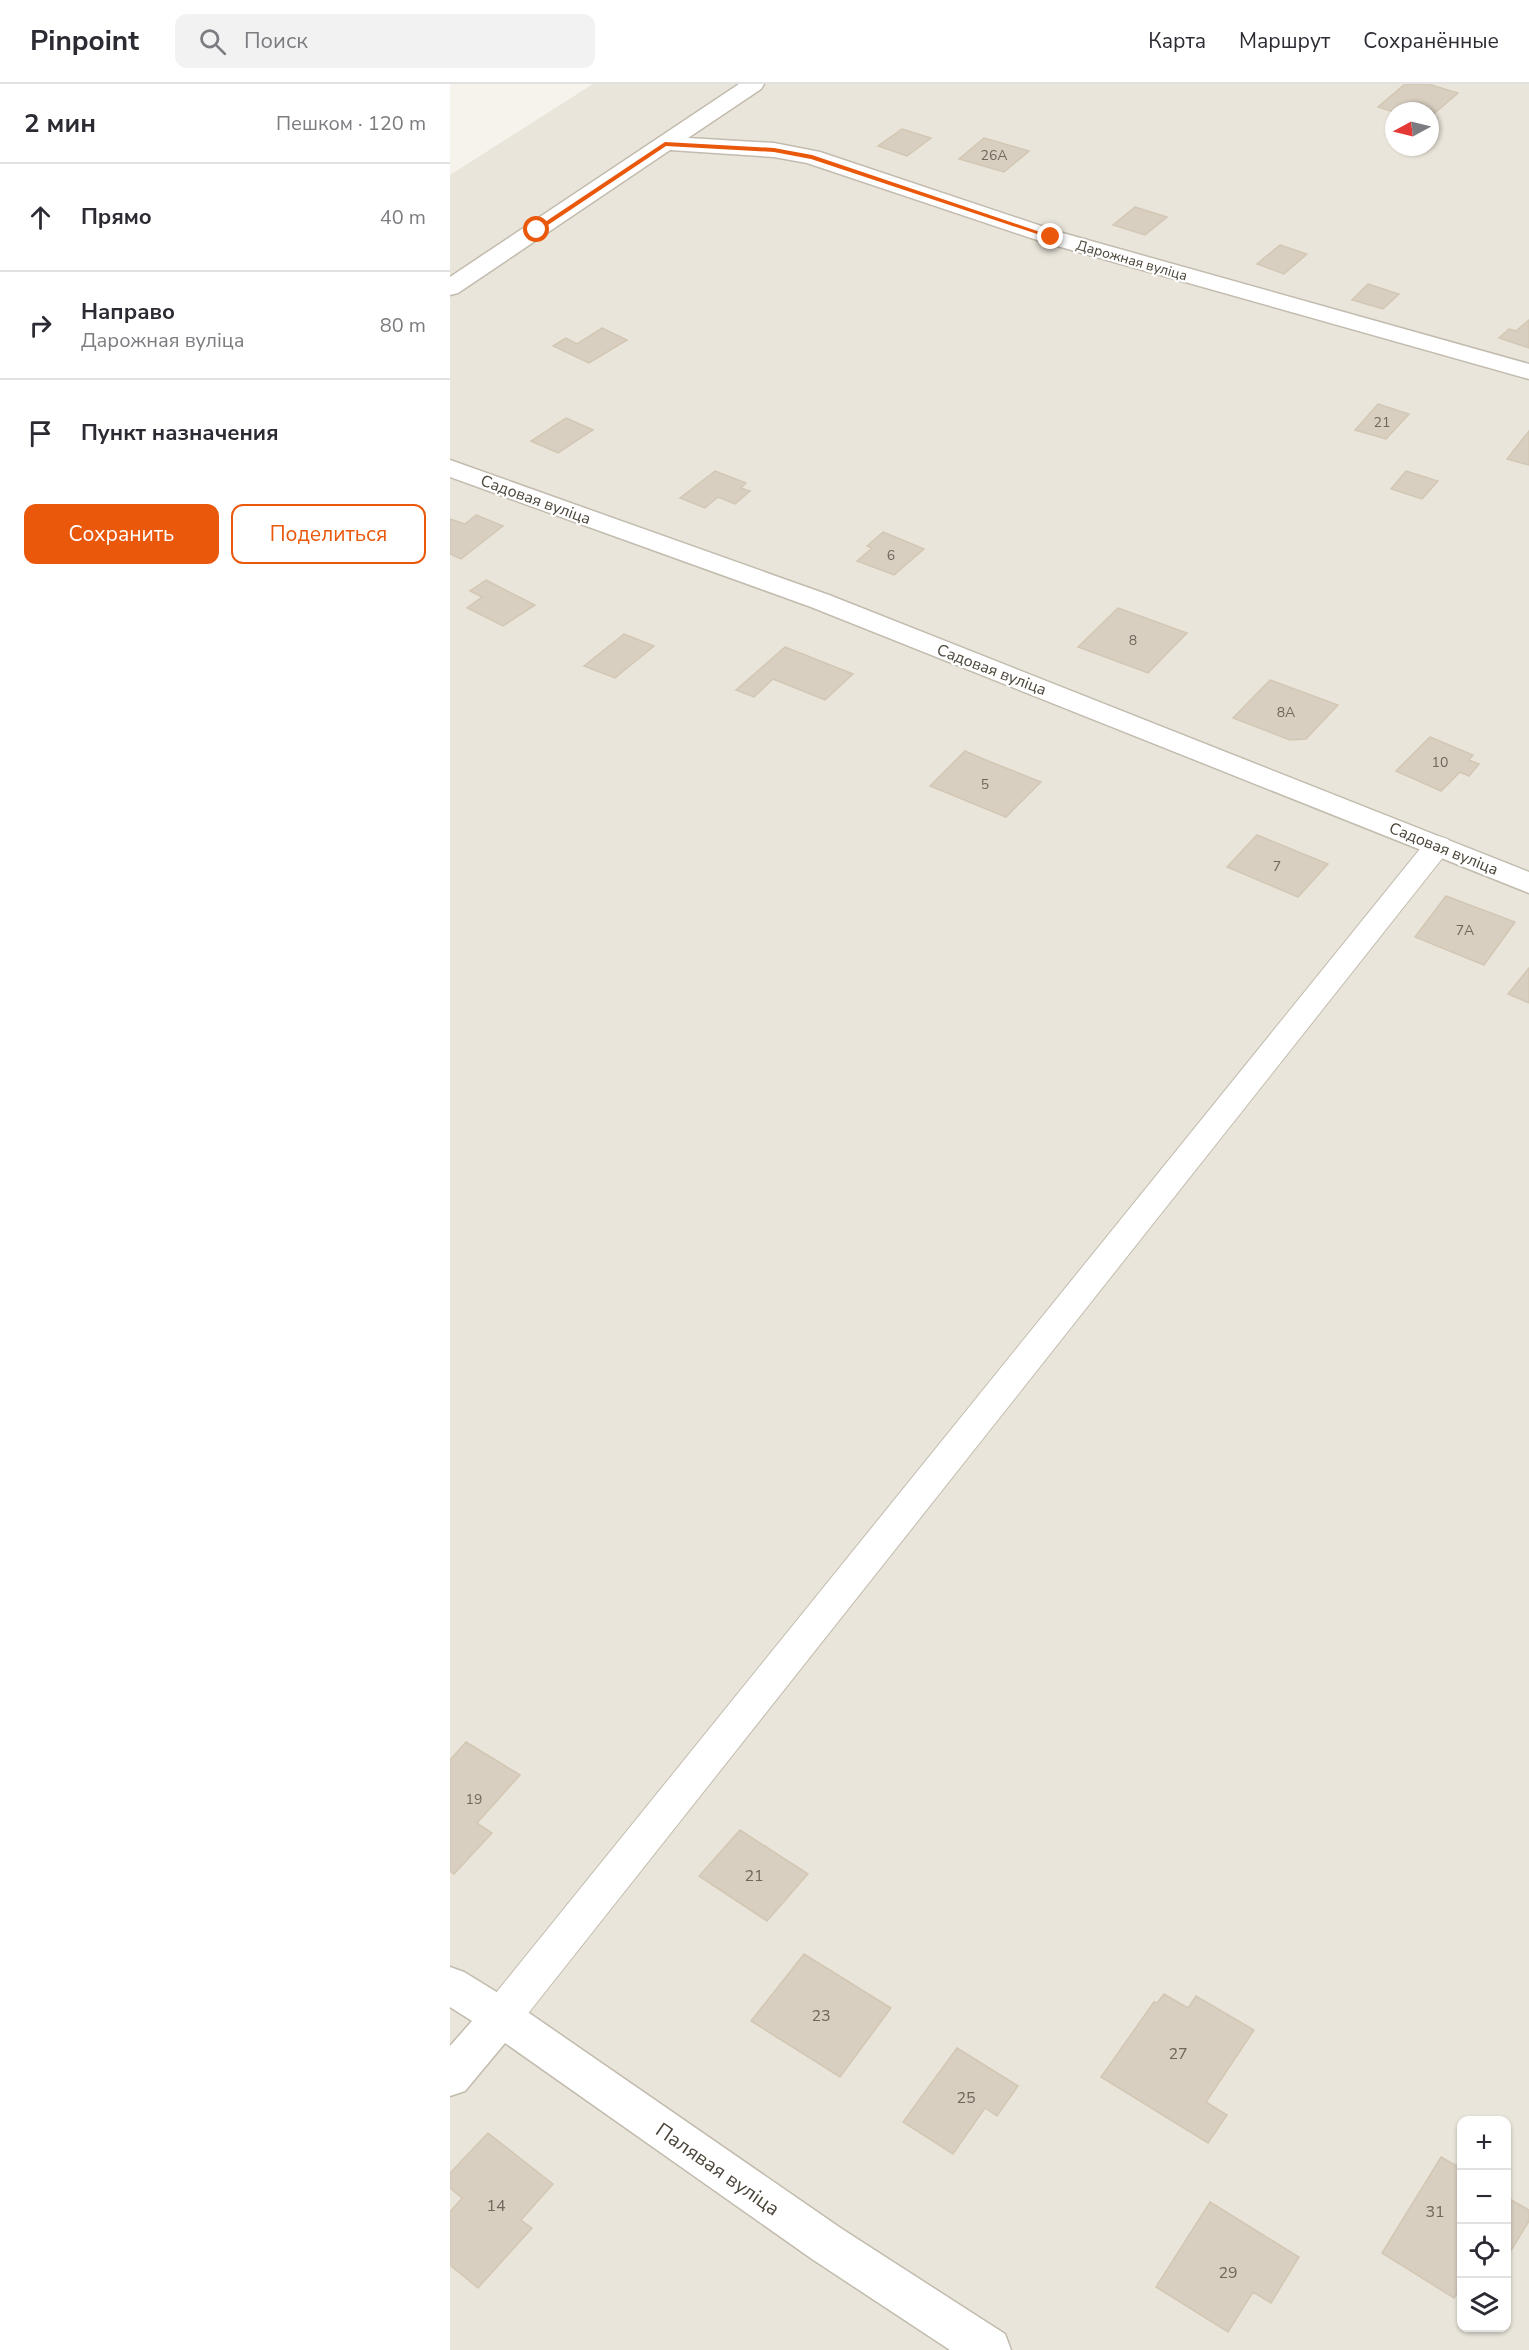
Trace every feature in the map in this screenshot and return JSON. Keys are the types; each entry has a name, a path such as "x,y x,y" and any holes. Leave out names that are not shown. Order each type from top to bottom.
{"street":[{"path":"450,288 753,84"},
{"name":"Дарожная вуліца","path":"665,144 774,150 812,157 1051,237 1529,372"},
{"name":"Садовая вуліца","path":"450,468 820,602 1529,883"},
{"name":"Палявая вуліца","path":"450,1985 501,2017 826,2244 989,2350"},
{"path":"450,2077 501,2017"}],"lane":[{"path":"501,2017 1438,845"}],"shaded area":[{"path":"593,84 1529,84 1529,2350 450,2350 450,175"}],"building":[{"path":"1405,84 1428,84 1458,93 1439,109 1439,102 1385,102 1385,109 1378,107"},
{"path":"902,129 931,138 907,156 878,146"},
{"path":"984,138 1029,151 1004,172 959,159"},
{"path":"1135,207 1167,217 1145,235 1113,225"},
{"path":"1280,245 1307,254 1284,274 1257,264"},
{"path":"1368,284 1399,294 1383,309 1352,300"},
{"path":"1529,320 1529,348 1499,338 1509,329 1516,331"},
{"path":"602,328 627,340 589,363 553,346 566,338 577,344"},
{"path":"1378,404 1409,414 1386,439 1355,430"},
{"path":"566,418 593,430 558,453 531,441"},
{"path":"1529,431 1529,465 1507,459"},
{"path":"715,471 746,483 741,488 750,491 735,504 718,497 705,508 680,498"},
{"path":"1406,471 1438,481 1422,499 1391,489"},
{"path":"476,515 503,526 461,559 450,554 450,519 465,524"},
{"path":"883,532 924,549 894,575 857,561 872,548 867,546"},
{"path":"486,580 535,605 503,626 467,608 482,597 470,591"},
{"path":"1118,608 1187,633 1148,673 1078,647"},
{"path":"624,634 654,646 615,678 584,666"},
{"path":"785,647 853,674 825,700 773,679 754,697 736,690"},
{"path":"1270,680 1338,705 1306,739 1290,740 1233,718"},
{"path":"1430,737 1473,755 1469,760 1479,764 1469,776 1460,772 1441,791 1396,771"},
{"path":"965,751 1041,782 1006,817 930,786"},
{"path":"1257,835 1328,864 1298,897 1227,867"},
{"path":"1446,896 1515,922 1484,965 1415,937"},
{"path":"1529,968 1529,1003 1508,994"},
{"path":"466,1742 520,1775 477,1823 492,1833 454,1874 450,1871 450,1760"},
{"path":"740,1830 808,1874 767,1921 699,1876"},
{"path":"804,1954 891,2008 840,2077 751,2021"},
{"path":"1164,1994 1188,2008 1196,1996 1254,2030 1206,2102 1227,2115 1208,2143 1101,2077 1154,2002 1157,2003"},
{"path":"957,2048 1018,2086 997,2116 985,2108 953,2154 903,2122"},
{"path":"488,2133 553,2184 521,2220 532,2228 478,2288 450,2265 450,2212 462,2198 450,2188 450,2173"},
{"path":"1441,2157 1457,2166 1457,2294 1454,2298 1382,2253"},
{"path":"1511,2200 1529,2210 1529,2221 1511,2250"},
{"path":"1210,2202 1299,2257 1271,2303 1253,2292 1228,2332 1156,2287"}],"route":[{"path":"537,230 665,144 730,146 774,150 812,157 1051,237"}]}
